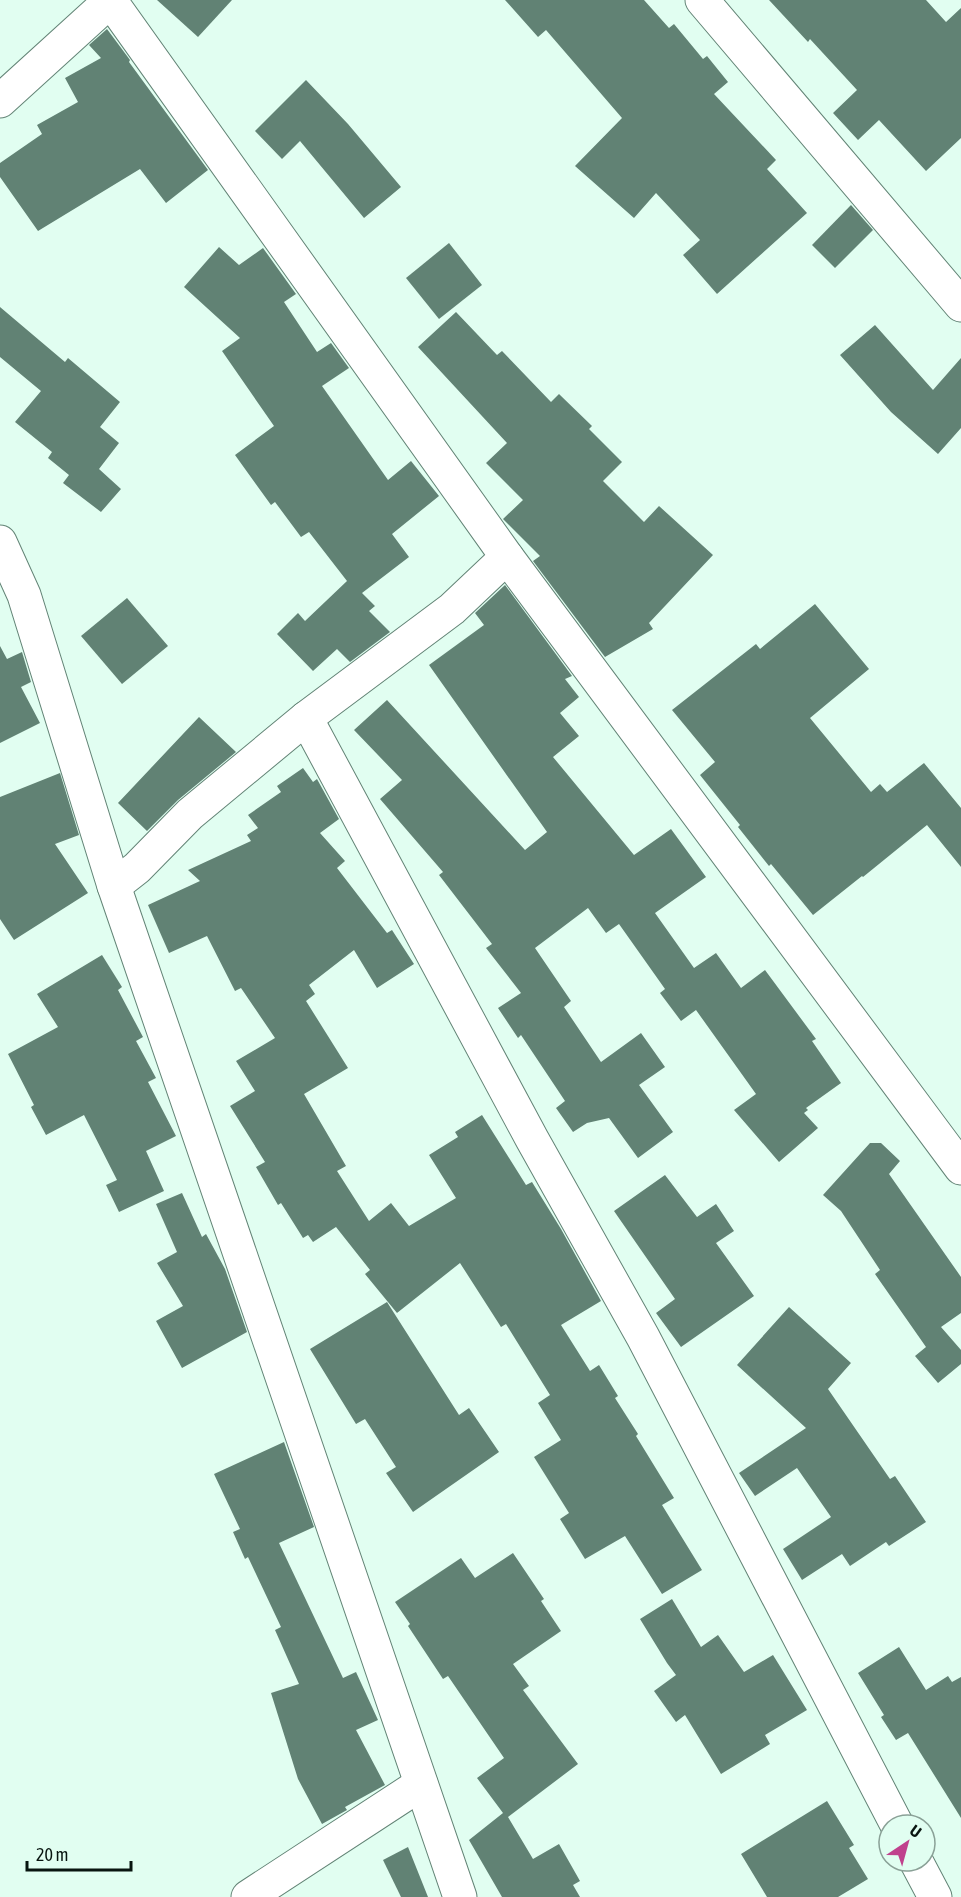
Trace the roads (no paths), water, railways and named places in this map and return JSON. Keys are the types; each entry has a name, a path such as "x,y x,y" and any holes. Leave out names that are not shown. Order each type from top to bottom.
{"street":[{"path":"0,101 111,0 507,557 959,1159"},
{"path":"702,0 961,305"},
{"path":"0,542 24,595 114,886 460,1897"},
{"path":"114,886 137,868 190,814 306,718 452,609 507,557"},
{"path":"306,718 532,1139 643,1337 891,1813"},
{"path":"252,1896 421,1784"},
{"path":"922,1873 934,1897"}]}
